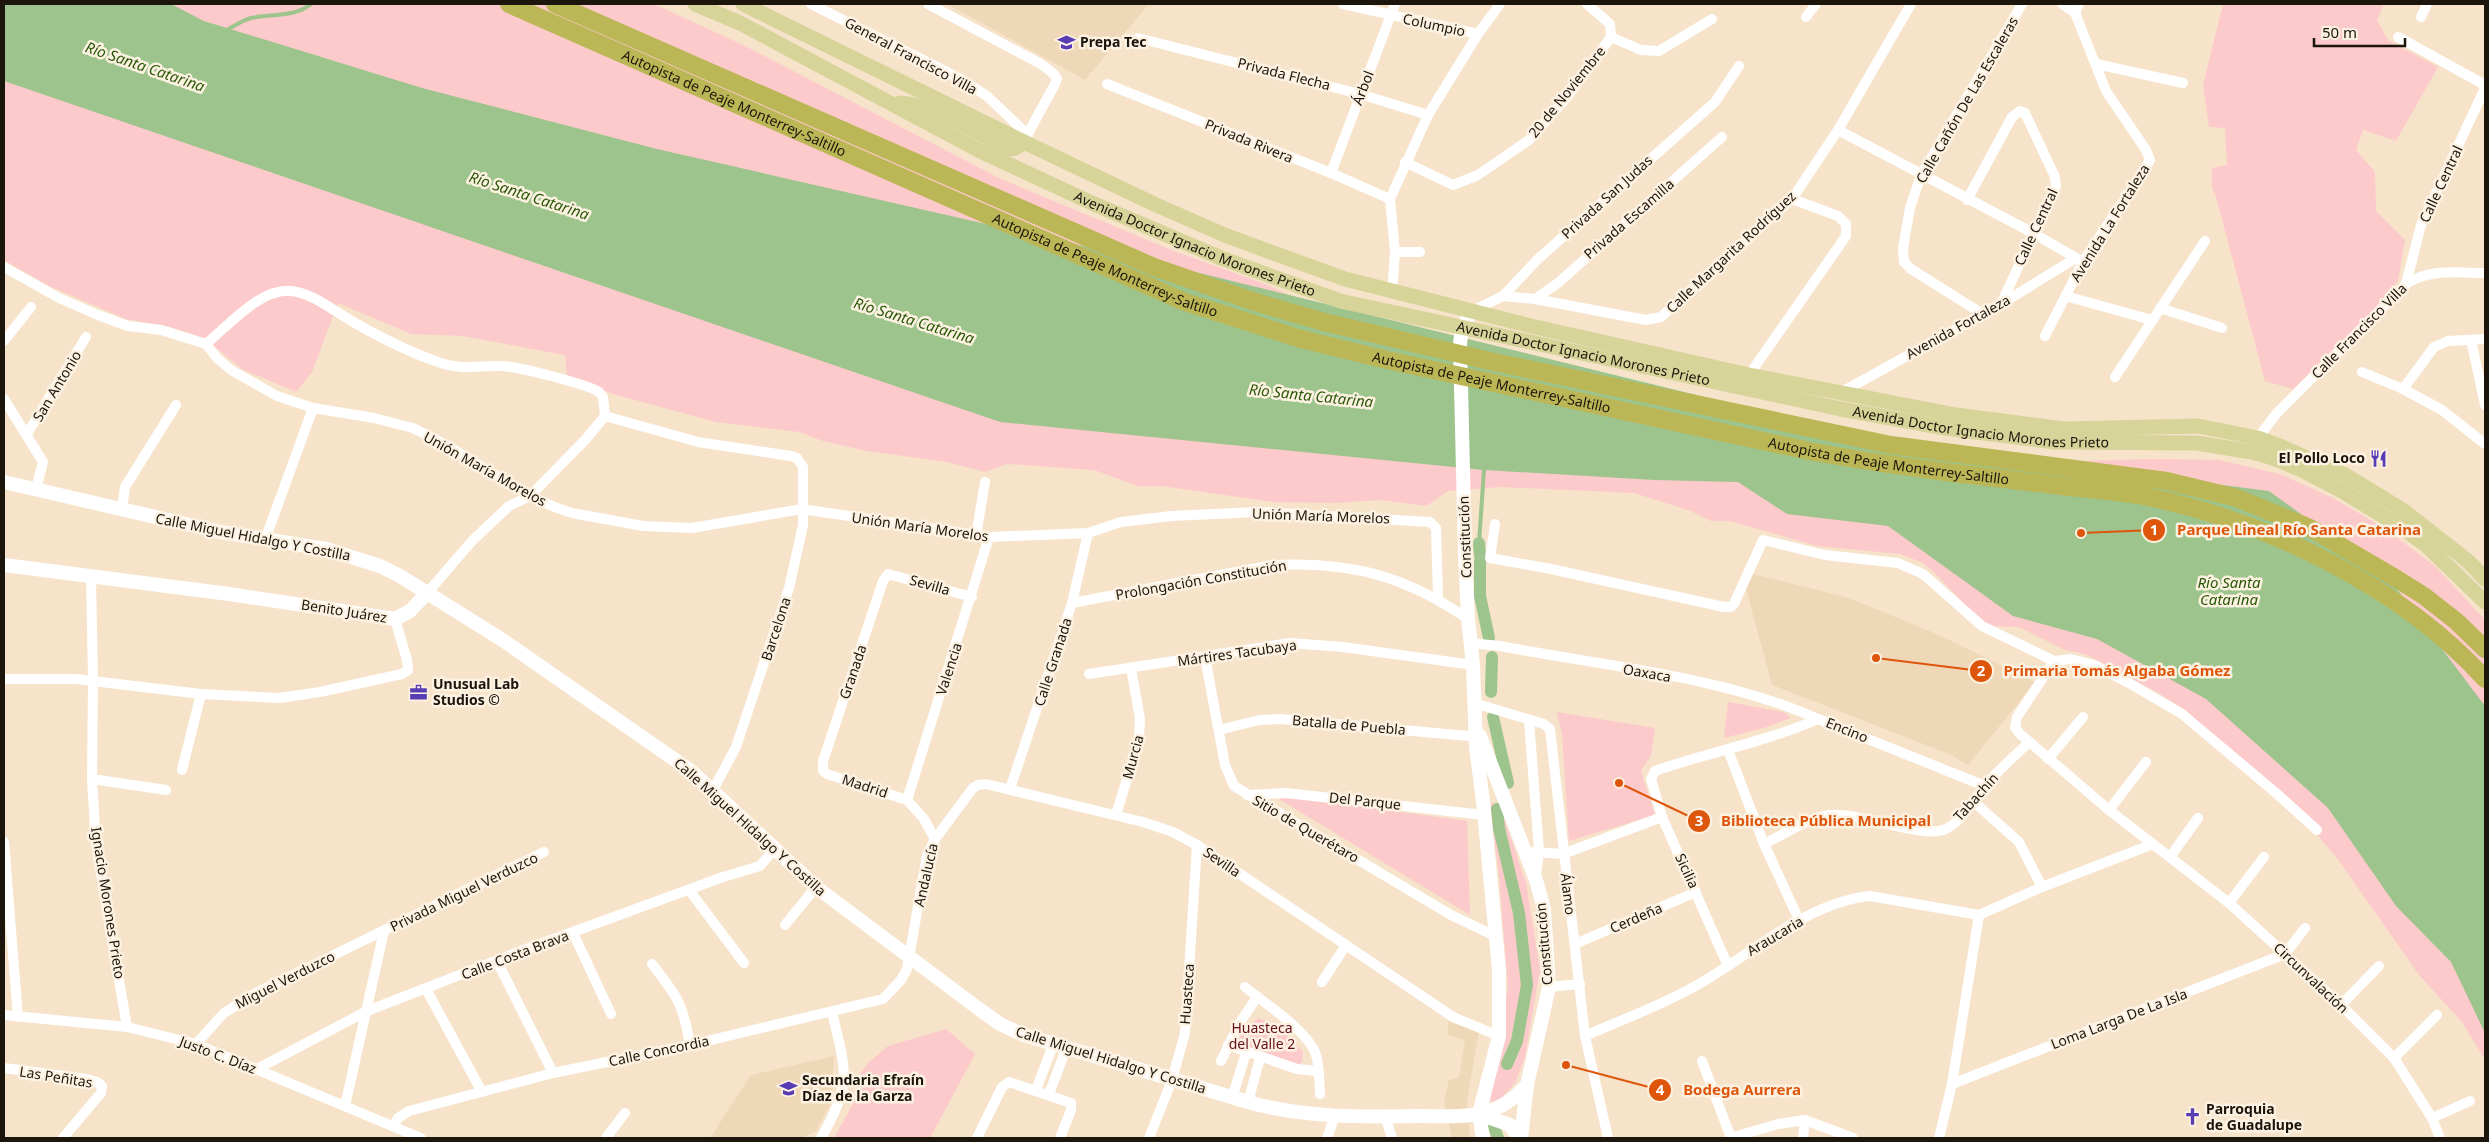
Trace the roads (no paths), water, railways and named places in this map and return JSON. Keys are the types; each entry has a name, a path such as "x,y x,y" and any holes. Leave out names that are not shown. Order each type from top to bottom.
{"highway":[{"name":"Autopista de Peaje Monterrey-Saltillo","path":"509,4 1185,302 1301,339 1387,360 1814,452 1881,464 2147,497 2243,525 2285,540 2345,571 2393,601 2443,640 2485,680"},
{"name":"Autopista de Peaje Monterrey-Saltillo","path":"555,4 1154,267 1272,307 1324,322 1494,362 1794,426 1891,444 2168,481 2237,498 2310,528 2397,579 2424,596 2456,621 2485,649"}],"main road":[{"name":"Avenida Doctor Ignacio Morones Prieto","path":"696,4 740,24 988,155 1221,258 1340,301 1832,407 1945,428 2055,442 2197,443 2259,454 2302,470 2342,491 2401,527 2427,546 2485,602"},
{"name":"Avenida Doctor Ignacio Morones Prieto","path":"743,4 1227,236 1345,279 1392,293 1749,375 1839,394 1979,419 2034,426 2098,430 2198,426 2258,438 2345,476 2404,511 2433,532 2485,579"},
{"path":"889,103 910,104 928,110 1009,149 1015,148 1026,139"}],"street":[{"name":"General Francisco Villa","path":"811,4 959,78 987,96 1026,139"},
{"path":"928,4 1041,64 1054,74 1057,79 1055,84 1026,139"},
{"name":"Columpio","path":"1343,4 1478,34"},
{"name":"Árbol","path":"1331,173 1395,4"},
{"path":"1392,293 1395,252 1390,199 1405,162 1428,116 1478,34 1500,4"},
{"name":"20 de Noviembre","path":"1405,162 1453,185 1478,175 1529,140 1568,96 1611,37 1610,24 1587,4"},
{"path":"1806,17 1816,4"},
{"name":"Calle Margarita Rodríguez","path":"1503,296 1535,299 1646,320 1661,317 1792,199 1838,130 1911,4"},
{"name":"Calle Cañón De Las Escaleras","path":"1981,313 1911,269 1904,262 1903,256 1910,208 1921,175 2022,4"},
{"path":"2062,4 2077,8"},
{"path":"2421,17 2428,4"},
{"name":"Avenida La Fortaleza","path":"2045,336 2080,260 2150,160 2146,150 2106,90 2077,8"},
{"path":"1611,37 1641,50 1659,51 1712,19"},
{"path":"2398,37 2485,87"},
{"name":"Privada Flecha","path":"1138,38 1360,94 1428,116"},
{"path":"2096,64 2183,83"},
{"name":"Privada San Judas","path":"1503,296 1538,259 1715,102 1739,66"},
{"name":"Privada Rivera","path":"1107,84 1331,173 1390,199"},
{"name":"Calle Central","path":"2406,284 2421,225 2485,87"},
{"name":"Calle Central","path":"1967,200 2012,118 2023,112 2028,117 2056,181 2055,190 2000,304"},
{"path":"1838,130 1967,200 2033,233 2080,260"},
{"name":"Privada Escamilla","path":"1535,299 1558,283 1722,137"},
{"path":"1749,375 1845,241 1848,229 1838,216 1792,199"},
{"path":"2115,377 2205,241"},
{"path":"1395,252 1420,252"},
{"name":"Avenida Fortaleza","path":"1839,394 1981,313 2080,260"},
{"path":"4,267 59,298 98,315 128,326 161,330 206,344 252,304 271,294 290,291 310,297 407,350 446,365 472,368 501,366 539,374 599,392 603,397 605,416"},
{"name":"Calle Francisco Villa","path":"2258,438 2276,414 2406,284 2416,277 2426,274 2485,273"},
{"path":"1462,328 1472,311 1503,296"},
{"path":"2065,296 2152,320"},
{"path":"4,341 31,307"},
{"path":"2160,308 2222,328"},
{"name":"Constitución","path":"1462,328 1460,344 1468,618 1474,665 1474,703 1499,970 1499,1036 1479,1114"},
{"name":"San Antonio","path":"27,434 86,337"},
{"path":"2403,389 2434,347 2448,341 2485,339"},
{"path":"2471,340 2485,405"},
{"name":"Unión María Morelos","path":"206,344 217,358 231,370 277,396 313,408 374,418 413,428 464,455 530,496 572,513 643,526 692,528 802,509 989,537 1088,533 1121,522 1171,516 1258,512 1430,522 1436,528 1438,598"},
{"path":"2362,372 2403,389 2442,410 2485,444"},
{"path":"4,400 43,462 36,489"},
{"path":"122,510 125,487 176,406"},
{"path":"265,540 313,408"},
{"name":"Barcelona","path":"605,416 698,442 791,456 800,460 803,471 801,534 789,588 772,644 736,747 712,790"},
{"name":"Benito Juárez","path":"4,565 395,619 410,611 472,541 509,506 530,496 586,439 605,416"},
{"name":"Calle Miguel Hidalgo Y Costilla","path":"4,482 122,510 265,540 326,549 380,566 428,592 617,718 692,771 816,887 1000,1024 1024,1035 1276,1110 1335,1116 1479,1114"},
{"path":"976,536 985,482"},
{"path":"1495,524 1490,558 1731,607 1763,540 1825,555 1898,564 1911,568 1924,574 1982,626 2054,661 2071,659 2094,665 2182,714 2317,830"},
{"name":"Calle Granada","path":"1010,789 1072,603 1088,533"},
{"name":"Valencia","path":"907,800 972,597 989,537"},
{"name":"Prolongación Constitución","path":"1072,603 1274,565 1307,564 1354,569 1397,580 1438,598 1468,618"},
{"name":"Sevilla","path":"888,574 972,597"},
{"name":"Granada","path":"823,770 823,761 883,581 888,574"},
{"name":"Ignacio Morones Prieto","path":"91,576 92,779 96,845 128,1027"},
{"path":"4,679 93,681 201,694 279,698 320,692 402,674 408,670 407,660 395,619"},
{"name":"Mártires Tacubaya","path":"1089,674 1290,643 1343,647 1474,665"},
{"name":"Oaxaca","path":"1470,643 1500,646 1688,680 1768,698 1818,719"},
{"name":"Sitio de Querétaro","path":"1205,657 1230,780 1247,795 1451,915 1495,936"},
{"path":"2028,742 2019,733 2016,722 2054,661"},
{"name":"Murcia","path":"1116,816 1139,739 1140,726 1130,668"},
{"path":"182,770 201,694"},
{"name":"Álamo","path":"1474,703 1547,725 1550,729 1563,854 1580,984 1584,1036 1608,1138"},
{"path":"2048,759 2083,716"},
{"name":"Batalla de Puebla","path":"1219,730 1259,720 1280,719 1477,734"},
{"name":"Encino","path":"1652,775 1655,771 1700,755 1728,750 1793,730 1818,719 1985,786"},
{"path":"1529,720 1532,852 1563,854 1662,817"},
{"name":"Constitución","path":"1477,734 1504,801 1532,852 1536,880 1544,909 1549,987 1527,1085 1520,1138"},
{"name":"Circunvalación","path":"2028,742 2109,810 2229,903 2341,1005 2394,1058 2432,1118 2440,1138"},
{"name":"Tabachín","path":"1764,844 1810,821 1828,815 1853,816 1919,829 1943,830 1974,802 1985,786 2028,742"},
{"path":"1728,750 1764,844 1799,920"},
{"path":"2109,810 2146,762"},
{"name":"Madrid","path":"823,770 827,774 907,800"},
{"name":"Sicilia","path":"1652,775 1662,817 1728,966"},
{"path":"92,779 166,790"},
{"name":"Sevilla","path":"935,839 968,794 978,785 1010,789 1174,832 1197,845 1453,1017 1499,1036"},
{"name":"Del Parque","path":"1247,795 1286,793 1483,808"},
{"path":"1483,808 1490,797 1504,801"},
{"name":"Andalucía","path":"907,800 924,819 935,839 927,855 910,958"},
{"path":"1974,802 2019,842 2042,887"},
{"path":"2170,857 2198,818"},
{"path":"4,842 8,933 18,1017"},
{"path":"1939,1138 1952,1084 1980,915 2042,887 2153,844"},
{"name":"Huasteca","path":"1150,1138 1172,1080 1185,1033 1197,845"},
{"name":"Calle Costa Brava","path":"257,1069 367,1011 689,890 760,866 774,849"},
{"name":"Privada Miguel Verduzco","path":"384,931 544,852"},
{"path":"2229,903 2264,857"},
{"path":"785,925 816,887"},
{"path":"689,890 744,963"},
{"name":"Cerdeña","path":"1575,944 1696,892"},
{"name":"Araucaria","path":"1584,1036 1673,998 1728,966 1768,938 1799,920 1848,900 1870,896 1980,915"},
{"path":"2285,954 2305,928"},
{"path":"345,1106 384,931"},
{"name":"Miguel Verduzco","path":"196,1044 224,1013 239,1002 384,931"},
{"path":"573,933 611,1014"},
{"path":"1322,982 1346,945"},
{"name":"Loma Larga De La Isla","path":"1952,1084 2285,954"},
{"name":"Calle Concordia","path":"394,1125 398,1118 408,1111 554,1073 690,1045 883,999 901,980 910,958"},
{"path":"497,961 554,1073"},
{"path":"652,964 676,995 682,1006 690,1045"},
{"path":"2341,1005 2379,966"},
{"path":"1549,987 1580,984"},
{"path":"1244,987 1306,1038 1314,1050 1320,1094"},
{"path":"426,989 482,1092"},
{"path":"1221,1061 1239,1024 1257,998"},
{"path":"821,1138 839,1105 846,1077 832,1012"},
{"name":"Justo C. Díaz","path":"4,1015 128,1027 196,1044 394,1125 421,1138"},
{"path":"2394,1058 2438,1015"},
{"path":"1228,1045 1260,1058 1297,1069 1318,1071"},
{"path":"1036,1090 1060,1047"},
{"path":"1049,1094 1060,1047"},
{"path":"1232,1098 1246,1053"},
{"path":"1248,1102 1260,1058"},
{"path":"1702,1061 1731,1138 1778,1124 1805,1120 1853,1138"},
{"name":"Las Peñitas","path":"5,1070 86,1079 98,1082 102,1086 101,1093 64,1138"},
{"path":"977,1138 1004,1084 1013,1082 1069,1101 1072,1105 1060,1138"},
{"path":"1479,1114 1503,1106 1527,1085"},
{"path":"2432,1118 2470,1101"},
{"path":"606,1138 625,1113"},
{"path":"1479,1114 1483,1138"},
{"path":"1479,1114 1510,1125 1520,1138"},
{"path":"1327,1138 1335,1116"},
{"path":"1385,1116 1392,1138"},
{"path":"1803,1138 1805,1120"}],"water":[{"name":"Río Santa Catarina","path":"4,4 171,4 204,21 422,88 657,149 1175,267 1888,442 2269,491 2388,577 2485,706 2485,1033 2451,962 2396,906 2328,808 2206,699 2097,639 2013,616 1888,526 1787,514 1738,482 1654,480 1484,470 1000,422 4,81"}],"waterway":[{"path":"227,30 248,19 290,13 311,4"},
{"path":"1479,543 1484,470"},
{"path":"1479,543 1480,555"},
{"path":"1480,561 1480,596 1489,638"},
{"path":"1491,692 1492,657"},
{"path":"1493,717 1508,783"},
{"path":"1497,809 1499,828 1519,913 1527,985 1517,1041 1507,1064"},
{"path":"1494,1127 1498,1138"}],"place":[{"name":"Prepa Tec","path":"1066,42"},
{"name":"El Pollo Loco","path":"2379,458"},
{"name":"Parque Lineal Río Santa Catarina","path":"2081,533"},
{"name":"Primaria Tomás Algaba Gómez","path":"1876,658"},
{"name":"Unusual Lab Studios ©","path":"419,692"},
{"name":"Biblioteca Pública Municipal","path":"1619,783"},
{"name":"Bodega Aurrera","path":"1566,1065"},
{"name":"Secundaria Efraín Díaz de la Garza","path":"788,1088"},
{"name":"Parroquia de Guadalupe","path":"2192,1117"}],"park label":[{"name":"Huasteca del Valle 2","path":"1262,1036"}]}
